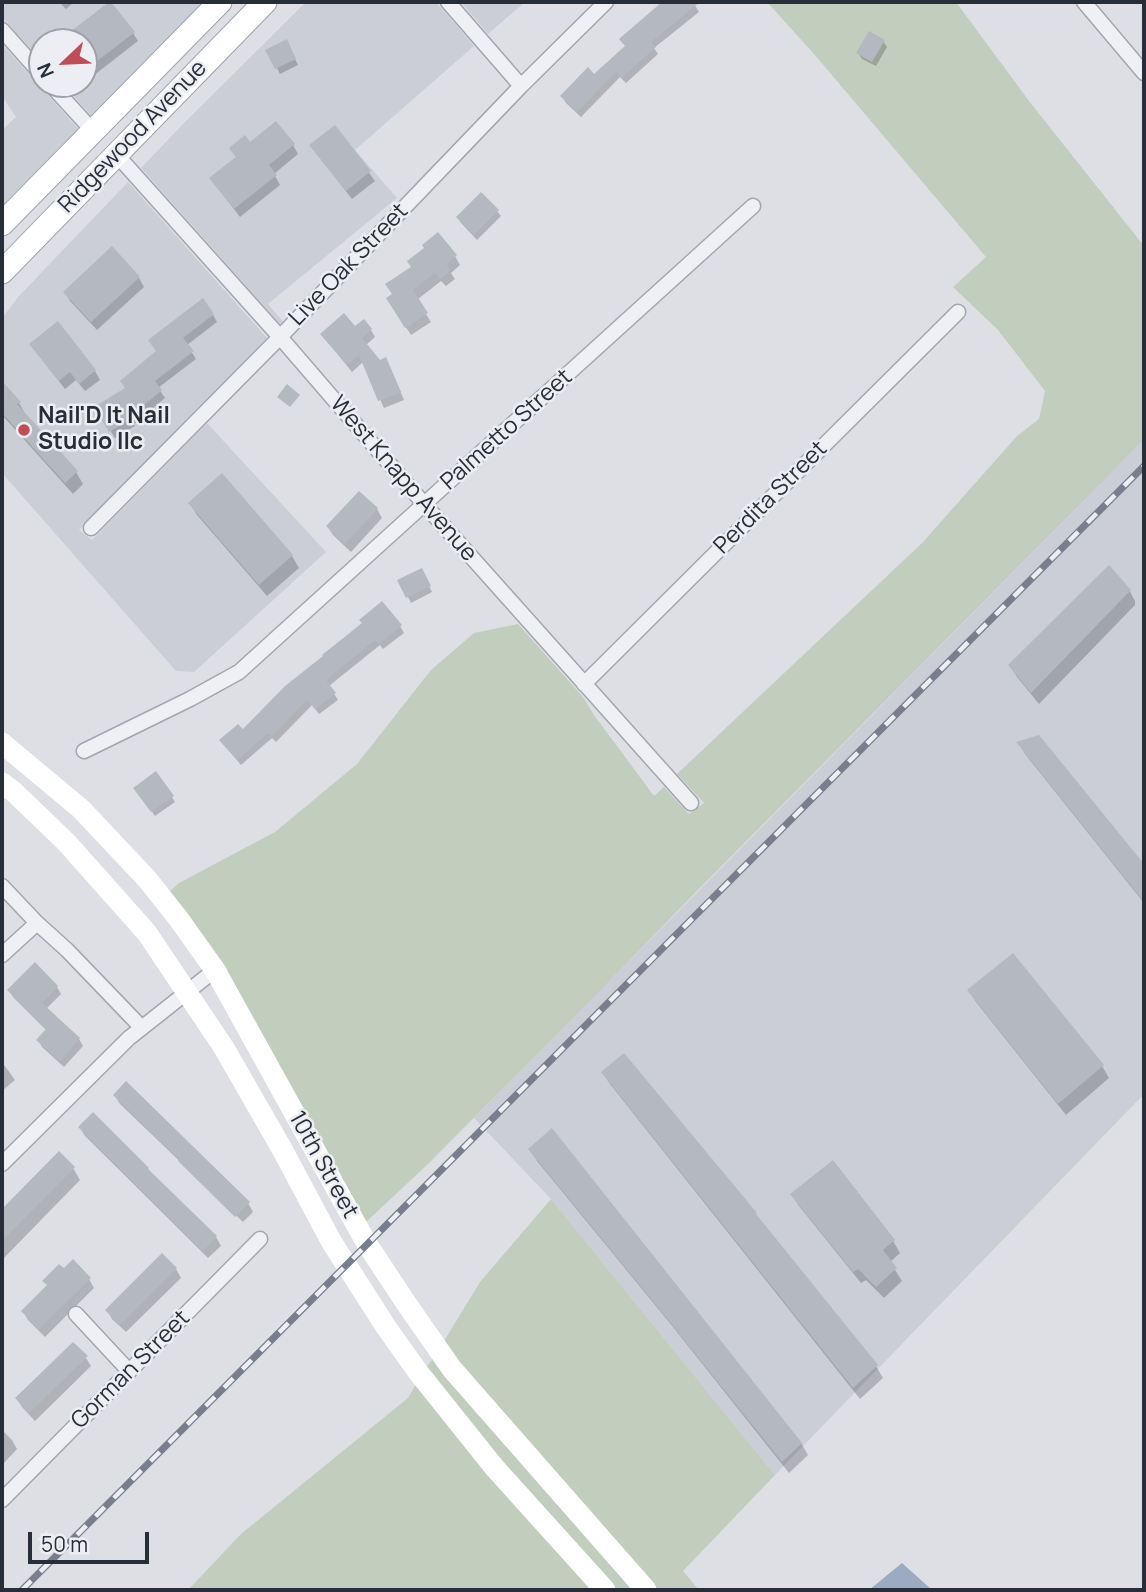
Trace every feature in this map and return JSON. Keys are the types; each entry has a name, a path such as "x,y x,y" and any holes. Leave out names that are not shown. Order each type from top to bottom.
{"main road":[{"name":"Ridgewood Avenue","path":"2,224 220,2"},
{"name":"Ridgewood Avenue","path":"2,272 265,2"},
{"path":"116,154 115,136 127,96"},
{"path":"79,192 92,154 93,131"}],"street":[{"path":"449,2 521,86"},
{"name":"Live Oak Street","path":"92,528 606,2"},
{"path":"1084,2 1144,73"},
{"path":"2,30 28,59"},
{"path":"63,98 93,131"},
{"name":"West Knapp Avenue","path":"116,154 691,803"},
{"name":"Palmetto Street","path":"84,751 239,672 753,206"},
{"name":"Perdita Street","path":"584,684 958,312"},
{"name":"10th Street","path":"2,743 73,802 147,879 215,970 367,1244 452,1369 646,1590"},
{"name":"10th Street","path":"2,783 66,843 147,933 224,1048 331,1241 386,1327 418,1372 494,1466 605,1590"},
{"path":"2,886 142,1028"},
{"path":"2,956 37,923"},
{"path":"2,1164 129,1038 215,970"},
{"path":"309,1199 334,1184"},
{"name":"Gorman Street","path":"2,1500 260,1239"},
{"path":"386,1327 408,1306"},
{"path":"76,1314 129,1371"}],"shaded area":[{"path":"2,2 205,2 123,87 120,87 93,118 75,98 98,98 98,28 28,28 28,46 2,17"},
{"path":"306,2 436,2 474,46 355,150 397,198 268,304 283,322 280,324 141,168"},
{"path":"461,2 525,2 488,34"},
{"path":"2,44 28,73 28,98 50,98 80,131 2,211 2,130 16,117 2,96"},
{"path":"128,182 267,338 79,530 92,540 207,423 326,552 194,672 176,671 2,473 2,318 19,296"},
{"path":"1144,440 1144,1094 775,1475 551,1199 474,1118"}],"green space":[{"path":"767,2 956,2 1029,101 1144,246 1144,440 427,1165 366,1222 228,970 169,892 179,883 275,832 357,764 431,670 474,633 518,624 583,697 654,796 664,787 689,814 704,803 677,774 922,543 1017,436 1039,419 1045,391 998,330 953,287 986,257"},
{"path":"551,1199 775,1475 683,1571 699,1590 658,1590 460,1363 444,1341 480,1282"},
{"path":"433,1358 634,1590 617,1590 501,1461 426,1368"},
{"path":"416,1384 593,1590 188,1590 241,1534 408,1398"}],"water":[{"path":"902,1563 932,1590 869,1590"}],"building":[{"path":"111,2 135,32 98,60 98,28 75,28"},
{"path":"662,2 700,2 651,42 656,47 621,78 616,72 577,112 560,96 588,67 594,74 625,46 619,39"},
{"path":"869,31 885,40 872,62 856,53"},
{"path":"287,39 296,59 275,69 265,50"},
{"path":"276,121 295,144 269,165 277,175 234,209 209,178 236,157 229,148 245,135 250,142"},
{"path":"335,125 371,171 346,191 309,145"},
{"path":"481,192 499,210 474,235 456,217"},
{"path":"438,232 457,255 446,264 451,270 440,279 435,273 413,290 428,313 405,328 386,298 392,294 385,284 411,267 407,261 424,248 422,245"},
{"path":"112,246 140,277 91,322 63,292"},
{"path":"203,298 214,314 183,338 194,351 155,381 162,390 131,416 132,418 109,432 94,407 125,388 120,381 156,351 148,340"},
{"path":"344,313 355,326 364,319 372,329 362,338 380,360 386,357 401,392 378,401 359,355 347,365 320,334"},
{"path":"58,321 96,370 79,384 70,372 59,381 29,344"},
{"path":"2,381 21,402 17,404 78,471 65,483 2,413"},
{"path":"287,384 300,395 290,407 277,397"},
{"path":"222,473 293,555 259,585 188,503"},
{"path":"359,491 378,508 345,544 326,526"},
{"path":"1109,565 1131,590 1031,693 1008,665"},
{"path":"422,568 431,586 406,598 397,580"},
{"path":"382,601 402,625 379,644 375,640 326,680 336,693 315,709 307,700 271,737 268,733 237,760 219,740 238,724 243,729 285,686 362,623 359,620"},
{"path":"1039,735 1144,864 1144,902 1016,742"},
{"path":"156,771 174,796 151,812 133,788"},
{"path":"1013,953 1104,1065 1058,1104 967,990"},
{"path":"35,962 58,986 42,1003 80,1038 60,1061 36,1040 46,1029 7,990"},
{"path":"624,1053 757,1213 878,1365 853,1388 601,1072"},
{"path":"126,1081 250,1202 235,1217 113,1095"},
{"path":"93,1112 217,1236 203,1251 78,1127"},
{"path":"552,1128 802,1443 782,1462 528,1149"},
{"path":"59,1151 75,1167 2,1241 2,1209"},
{"path":"833,1160 895,1240 883,1250 897,1268 876,1287 858,1269 853,1272 790,1194"},
{"path":"162,1253 177,1268 120,1325 105,1310"},
{"path":"73,1259 91,1278 39,1329 21,1311 47,1285 42,1281 59,1264 64,1268"},
{"path":"73,1342 88,1356 29,1413 15,1398"}],"railway":[{"path":"22,1590 1144,466"}],"place":[{"name":"Nail'D It Nail Studio llc","path":"24,430"}]}
